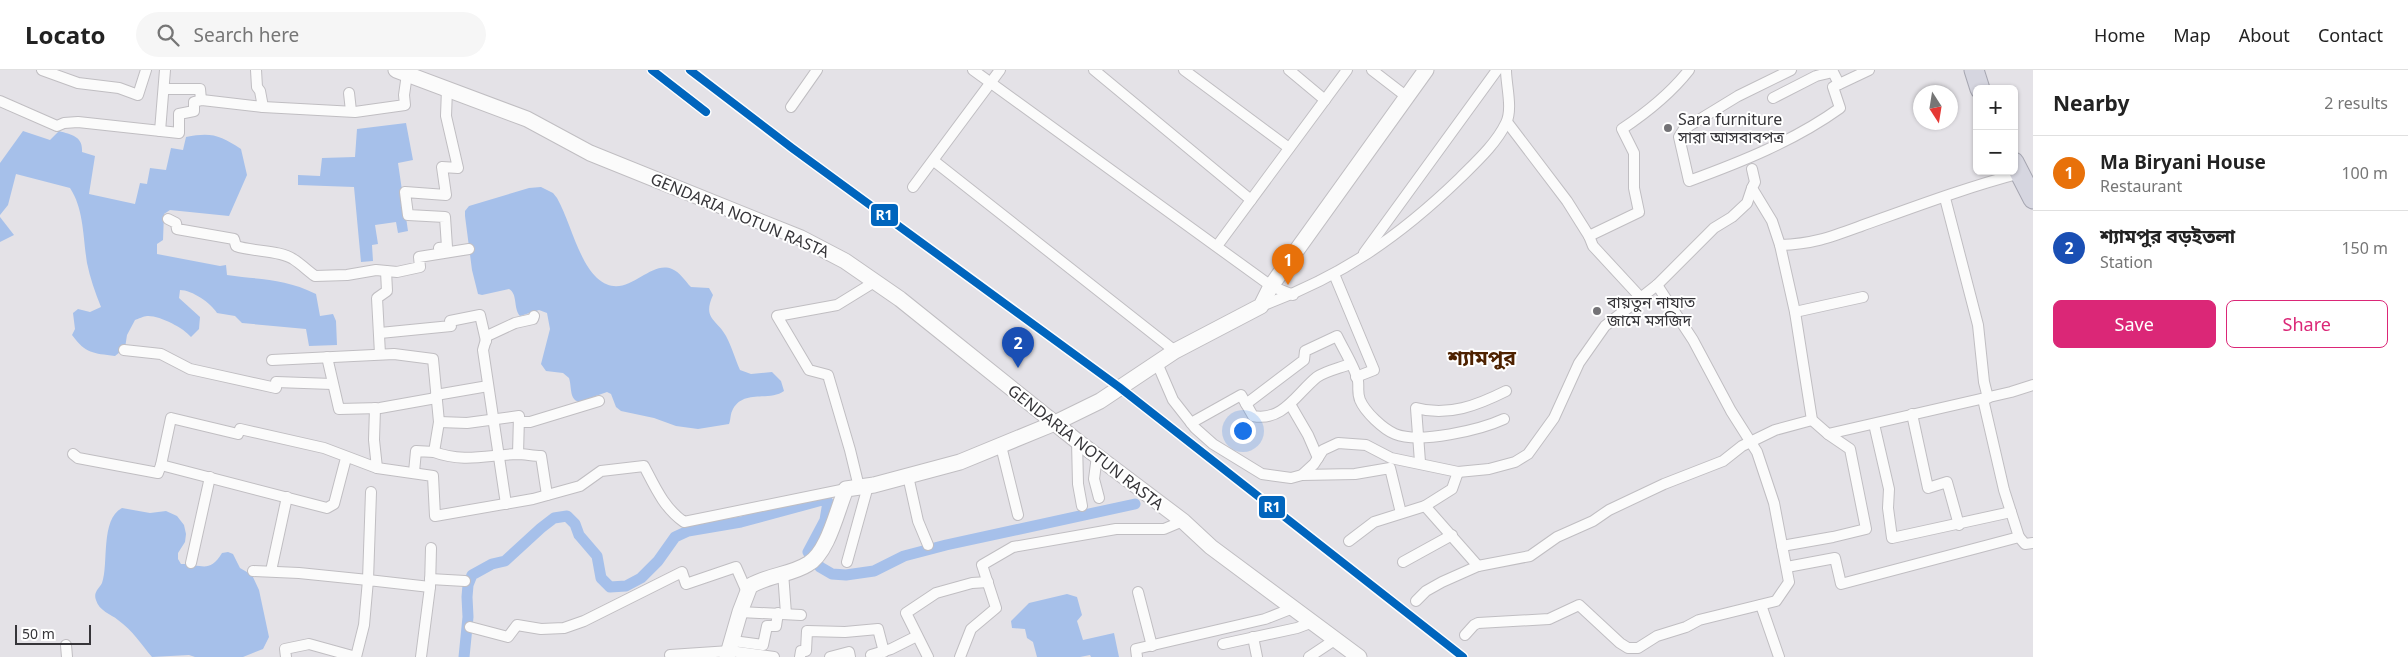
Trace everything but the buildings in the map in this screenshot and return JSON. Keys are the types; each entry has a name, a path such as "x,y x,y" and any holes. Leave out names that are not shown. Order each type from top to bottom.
{"highway":[{"path":"1974,70 1979,85"},
{"path":"2018,169 2033,199"}],"main road":[{"path":"730,650 740,612 750,586 813,560 858,488 960,462 1055,423 1100,401 1175,351 1261,306 1271,286 1426,70"},
{"name":"GENDARIA NOTUN RASTA","path":"401,72 527,119 590,153 801,238 845,261 876,281 1077,441 1183,521 1211,547 1359,657"}],"street":[{"path":"42,70 78,83 119,88 138,94 146,70"},
{"path":"160,131 165,70"},
{"path":"256,70 257,87 260,90 264,107"},
{"path":"791,107 817,70"},
{"path":"973,70 1271,286 1293,295"},
{"path":"913,187 1000,70"},
{"path":"1094,70 1251,200"},
{"path":"1184,70 1289,148"},
{"path":"1289,70 1325,100"},
{"path":"1217,246 1346,70"},
{"path":"1372,70 1407,97"},
{"path":"1359,259 1497,70"},
{"path":"1506,70 1507,122 1567,201 1589,236 1593,246 1642,298"},
{"path":"1589,236 1640,212 1634,188 1634,153 1622,129 1645,113 1675,86 1688,70"},
{"path":"1791,70 1738,96 1684,129 1679,137 1689,181 1738,163 1822,121 1840,108 1833,86 1869,70"},
{"path":"0,101 57,126 64,123 78,122 179,133 179,114 194,111 194,102 201,100 264,107 351,111 405,105 401,72"},
{"path":"1773,98 1816,76 1833,72 1839,84"},
{"path":"164,89 200,89 201,100"},
{"path":"440,254 439,248 446,248 444,217 408,215 405,192 446,195 442,167 458,168 446,116 447,89"},
{"path":"349,93 351,111"},
{"path":"1261,306 1293,295 1334,274 1359,259 1424,213 1477,161 1507,122"},
{"path":"934,161 1175,351"},
{"path":"1302,475 1323,450 1338,443 1366,445 1391,458 1420,462 1458,472 1489,469 1515,462 1528,454 1554,418 1579,363 1605,326 1657,285 1714,228 1732,217 1742,208 1747,202 1754,182 1752,169"},
{"path":"1780,245 1804,244 1841,235 1945,198 2001,175"},
{"path":"1752,188 1772,221 1780,245 1795,312 1812,420 1850,449 1866,529 1782,546"},
{"path":"1945,198 1978,325 1986,398 2011,512 2019,537 2025,544 2033,542"},
{"path":"168,219 176,224 177,229 234,239 236,246 248,250 281,254 293,258 315,276 386,271 397,272 420,267 419,256 469,249"},
{"path":"380,354 377,298 387,291 386,271"},
{"path":"1334,274 1374,370 1356,377"},
{"path":"847,562 858,488 850,450 828,375 809,370 777,316 837,305 876,281"},
{"path":"1465,635 1474,625 1496,621 1549,619 1578,604 1620,643 1628,648 1638,648 1657,636 1686,627 1699,620 1776,601 1780,598 1789,582 1770,489 1752,441 1731,412 1693,340 1657,285"},
{"path":"1795,312 1863,297"},
{"path":"380,333 414,328 439,329 451,326 450,321 480,315 486,341"},
{"path":"506,504 483,350 488,336 502,328 533,319 534,316"},
{"path":"1246,404 1304,360 1306,358 1304,351 1336,336 1356,377 1360,401 1373,416 1396,434 1433,437 1468,431 1504,419"},
{"path":"124,350 161,354 190,369 276,388 276,382 332,384"},
{"path":"272,360 380,354 430,357 433,359 439,422 434,452"},
{"path":"327,357 339,409 374,408 488,386"},
{"path":"1157,363 1173,400 1191,423 1212,444 1262,474 1291,478 1302,475 1330,476 1390,468 1401,513"},
{"path":"1191,423 1241,395 1252,416 1262,418 1277,413 1290,404 1318,376 1350,364"},
{"path":"1828,434 1986,398 2033,385"},
{"path":"1420,462 1416,408 1427,411 1458,410 1506,391"},
{"path":"520,422 530,422 599,401"},
{"path":"1290,404 1318,458"},
{"path":"374,408 374,440 377,468"},
{"path":"1912,414 1928,488 1947,482 1959,525"},
{"path":"439,422 454,423 520,416 518,454"},
{"path":"73,454 78,458 158,473 171,418 238,434 240,429 324,448 346,458 377,468 433,476 435,516 547,495 580,486 601,471 644,466 657,492 669,509 684,522 858,488"},
{"path":"1416,601 1426,591 1442,582 1478,566 1530,556 1552,540 1593,521 1609,510 1664,484 1723,461 1752,441 1775,430 1812,420"},
{"path":"1874,424 1889,489 1888,508 1892,538 1959,525 2011,512"},
{"path":"1077,441 1078,484 1082,506"},
{"path":"1001,446 1018,515"},
{"path":"414,472 416,451 434,452 448,458 499,457 518,454 541,456 547,495"},
{"path":"1097,456 1094,479 1099,498"},
{"path":"161,465 331,508 334,504 346,458"},
{"path":"1349,541 1374,522 1425,506 1452,489 1458,472"},
{"path":"908,476 918,521 928,545"},
{"path":"191,563 210,477"},
{"path":"286,657 285,649 309,644 356,657 364,625 368,580 371,492"},
{"path":"271,572 286,497"},
{"path":"1425,506 1478,566"},
{"path":"960,657 971,629 996,608 982,565 1013,547 1116,529 1164,529 1183,521"},
{"path":"1402,562 1452,535"},
{"path":"1787,567 1835,558 1841,584 2019,537"},
{"path":"421,657 430,583 431,548"},
{"path":"470,627 508,637 517,625 541,630 564,628 584,621 682,572 686,584 736,567 747,592"},
{"path":"253,571 430,583 465,581"},
{"path":"670,655 763,645 766,626 776,626 782,614 783,572"},
{"path":"928,657 906,613 923,600 953,587 988,582"},
{"path":"1138,592 1152,646"},
{"path":"1762,605 1778,657"},
{"path":"1137,657 1136,650 1265,619 1293,608"},
{"path":"740,612 801,615"},
{"path":"1222,644 1297,628 1313,622"},
{"path":"800,657 801,651 806,651 807,631 845,632 878,628 884,652"},
{"path":"872,657 871,655 884,652 917,636"},
{"path":"1252,637 1257,657"},
{"path":"1309,657 1336,639"},
{"path":"66,645 67,657"},
{"path":"730,650 774,657"},
{"path":"830,657 849,652 850,657"}],"water":[{"path":"406,123 413,160 398,163 408,231 398,233 396,222 375,225 378,244 372,245 373,261 361,262 354,187 298,185 298,175 320,176 322,158 355,157 357,129"},
{"path":"23,131 50,140 59,131 76,137 81,143 82,152 95,156 89,194 135,204 140,183 147,184 150,168 166,170 171,148 183,150 186,137 215,136 241,149 247,175 229,216 170,210 164,214 163,240 157,244 157,254 220,266 226,265 227,275 283,282 316,294 320,316 333,314 336,321 337,345 309,346 306,329 242,323 235,316 217,313 201,298 180,290 179,298 200,317 199,329 191,337 188,333 171,323 152,316 146,316 135,320 127,335 125,348 115,356 90,352 72,335 75,329 73,313 78,309 90,312 101,307 88,269 78,205 70,188 16,174 8,205 0,215 0,163"},
{"path":"541,187 553,193 557,198 579,251 597,278 608,285 618,286 663,268 675,270 691,287 709,288 713,295 709,309 710,314 726,336 740,370 751,374 772,372 781,381 784,391 771,396 744,399 733,409 729,424 698,429 676,426 654,418 621,411 616,407 611,394 607,392 579,402 576,400 572,395 569,378 563,373 546,371 541,364 550,329 547,313 539,310 520,316 514,294 509,289 482,295 478,294 472,270 465,216 465,211 469,206 529,188"},
{"path":"0,217 14,235 0,242"},
{"path":"122,508 150,513 166,511 177,516 184,525 186,534 185,542 178,553 178,559 181,564 209,566 222,553 228,552 233,554 240,568 252,575 259,590 269,637 263,649 243,657 195,657 189,655 152,657 128,629 100,607 95,595 104,575 108,532 115,514"},
{"path":"1067,594 1077,597 1082,615 1077,621 1083,640 1114,633 1119,657 1091,657 1090,655 1080,657 1037,657 1033,642 1027,638 1025,629 1012,628 1011,621 1029,603"}],"waterway":[{"path":"464,657 468,617 468,585 472,575 492,564 505,561 554,518 567,516 575,524 579,535 597,556 601,578 610,587 626,586 641,578 658,561 675,537 688,531 741,522 826,499 828,502 825,520 808,552 820,567 832,574 846,575 874,571 904,556 946,545 1135,504"}],"transit line":[{"name":"R1","path":"652,70 706,112"},
{"name":"R1","path":"690,70 792,148 1119,387 1463,657"}],"place":[{"name":"Sara furniture সারা আসবাবপত্র","path":"1668,128"},
{"name":"Ma Biryani House","path":"1288,285"},
{"name":"বায়তুন নাযাত জামে মসজিদ","path":"1597,311"},
{"name":"শ্যামপুর বড়ইতলা","path":"1018,368"}],"district":[{"name":"শ্যামপুর","path":"1482,357"}]}
